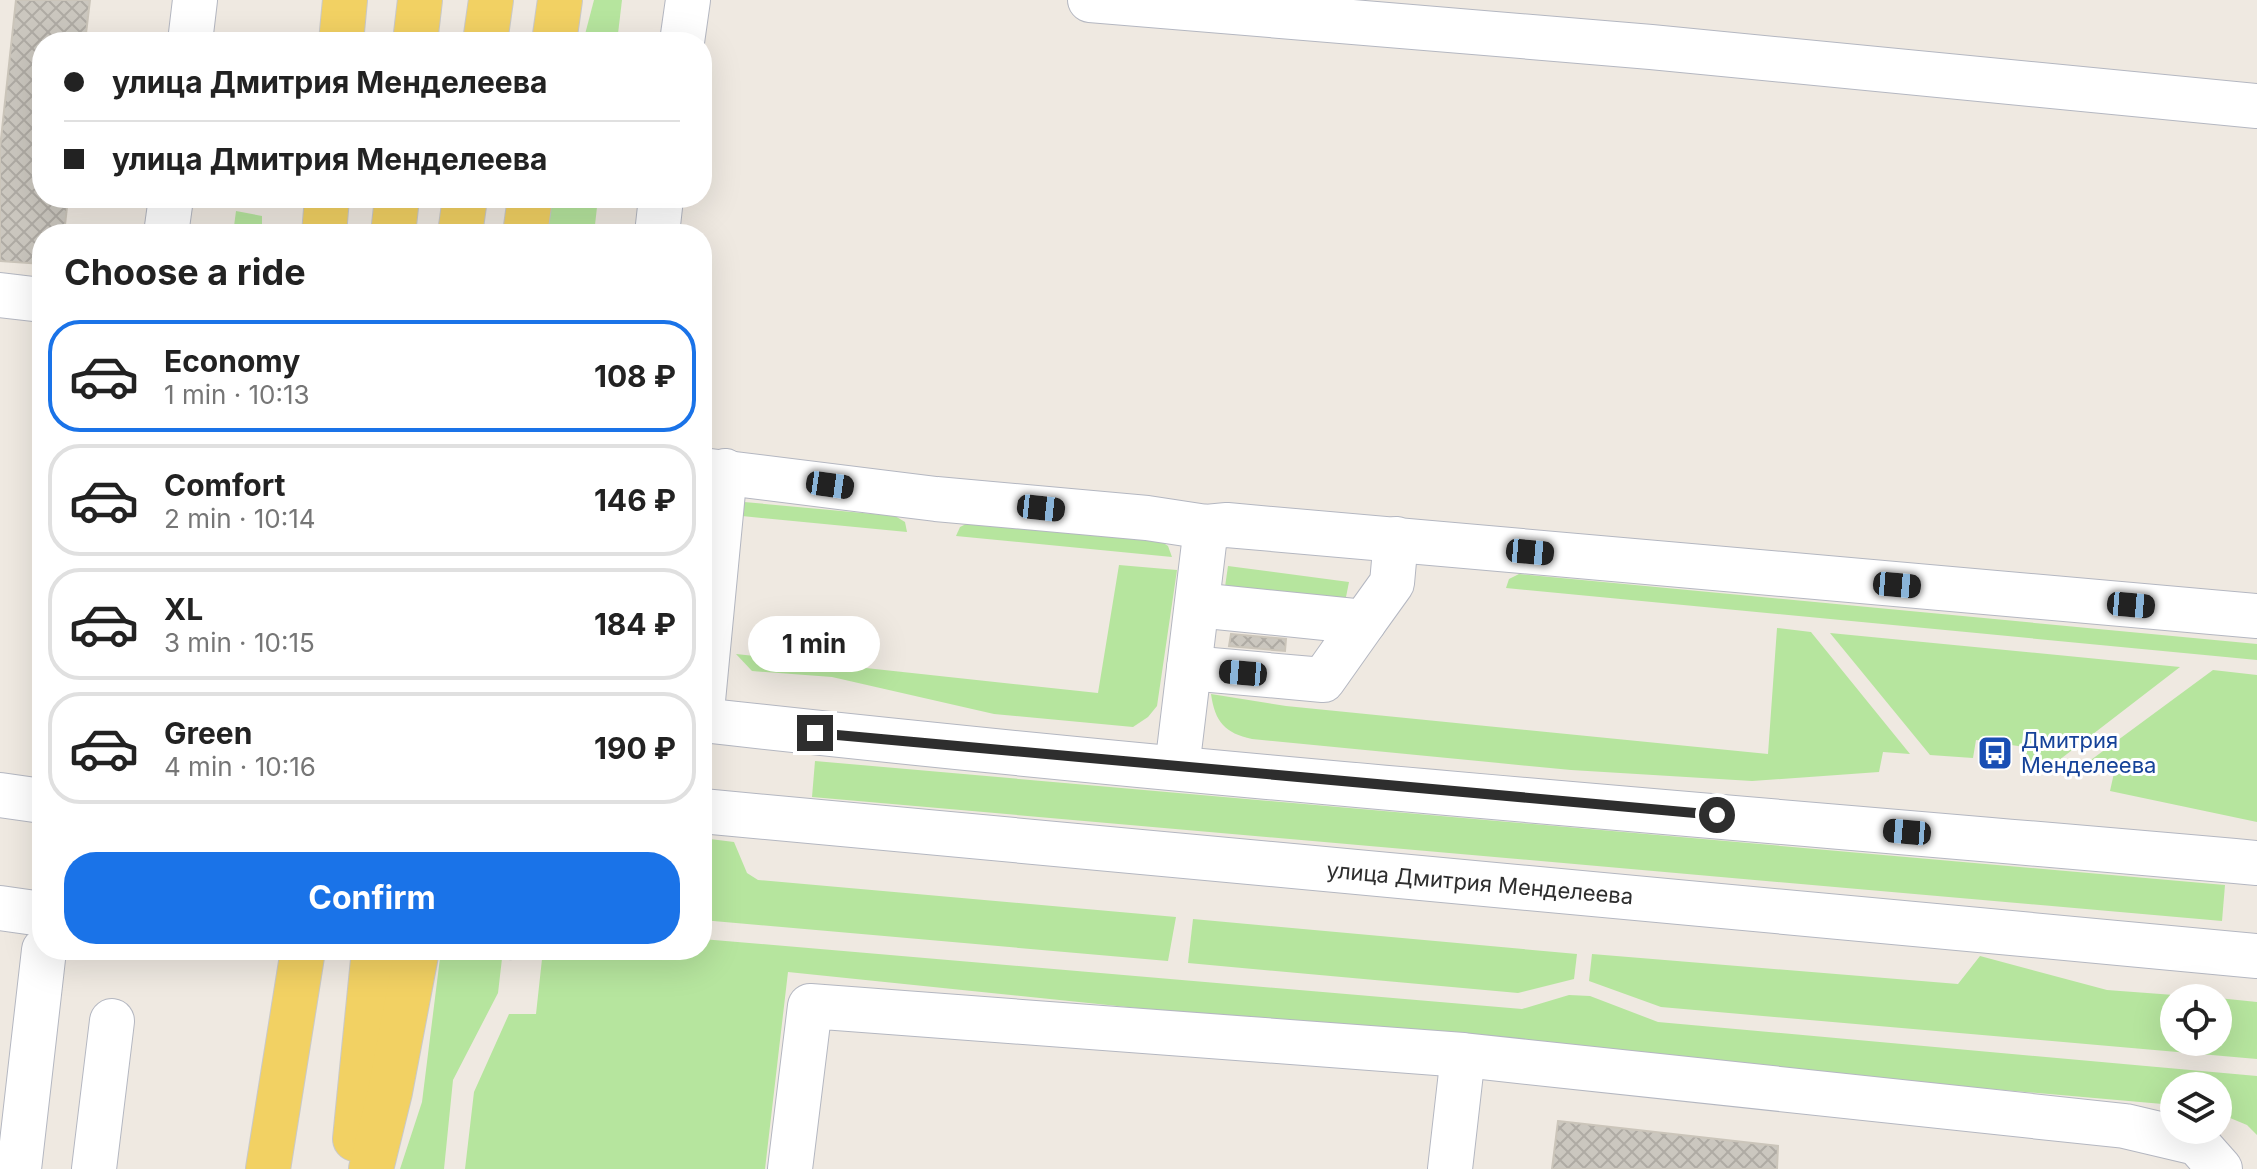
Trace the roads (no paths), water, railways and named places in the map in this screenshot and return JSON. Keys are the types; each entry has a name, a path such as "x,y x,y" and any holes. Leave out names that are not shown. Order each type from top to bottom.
{"main road":[{"path":"342,32 345,0"},
{"path":"416,32 420,0"},
{"path":"486,32 491,0"},
{"path":"555,32 560,0"},
{"path":"269,1162 277,960"},
{"path":"269,1162 301,960"},
{"path":"352,1169 373,960"},
{"path":"371,1169 390,1092 415,960"}],"street":[{"path":"191,32 195,0"},
{"path":"683,32 688,0"},
{"path":"1090,0 1651,47 2257,106"},
{"path":"0,295 32,299"},
{"path":"712,492 713,470 936,499 1147,518 1206,527 1227,525 1396,539 2257,616"},
{"path":"1177,768 1206,527"},
{"path":"1189,668 1323,680 1392,583 1396,539"},
{"path":"1197,605 1364,622"},
{"path":"712,721 1177,768 2257,863"},
{"path":"0,795 32,800"},
{"name":"улица Дмитрия Менделеева","path":"712,812 2257,956"},
{"path":"0,908 32,913"},
{"path":"19,1169 43,960"},
{"path":"790,1169 810,1006 1463,1055 2125,1126 2197,1143 2220,1169"},
{"path":"94,1169 112,1021"},
{"path":"1450,1169 1463,1055"}],"place":[{"name":"Дмитрия Менделеева","path":"1995,753"}]}
